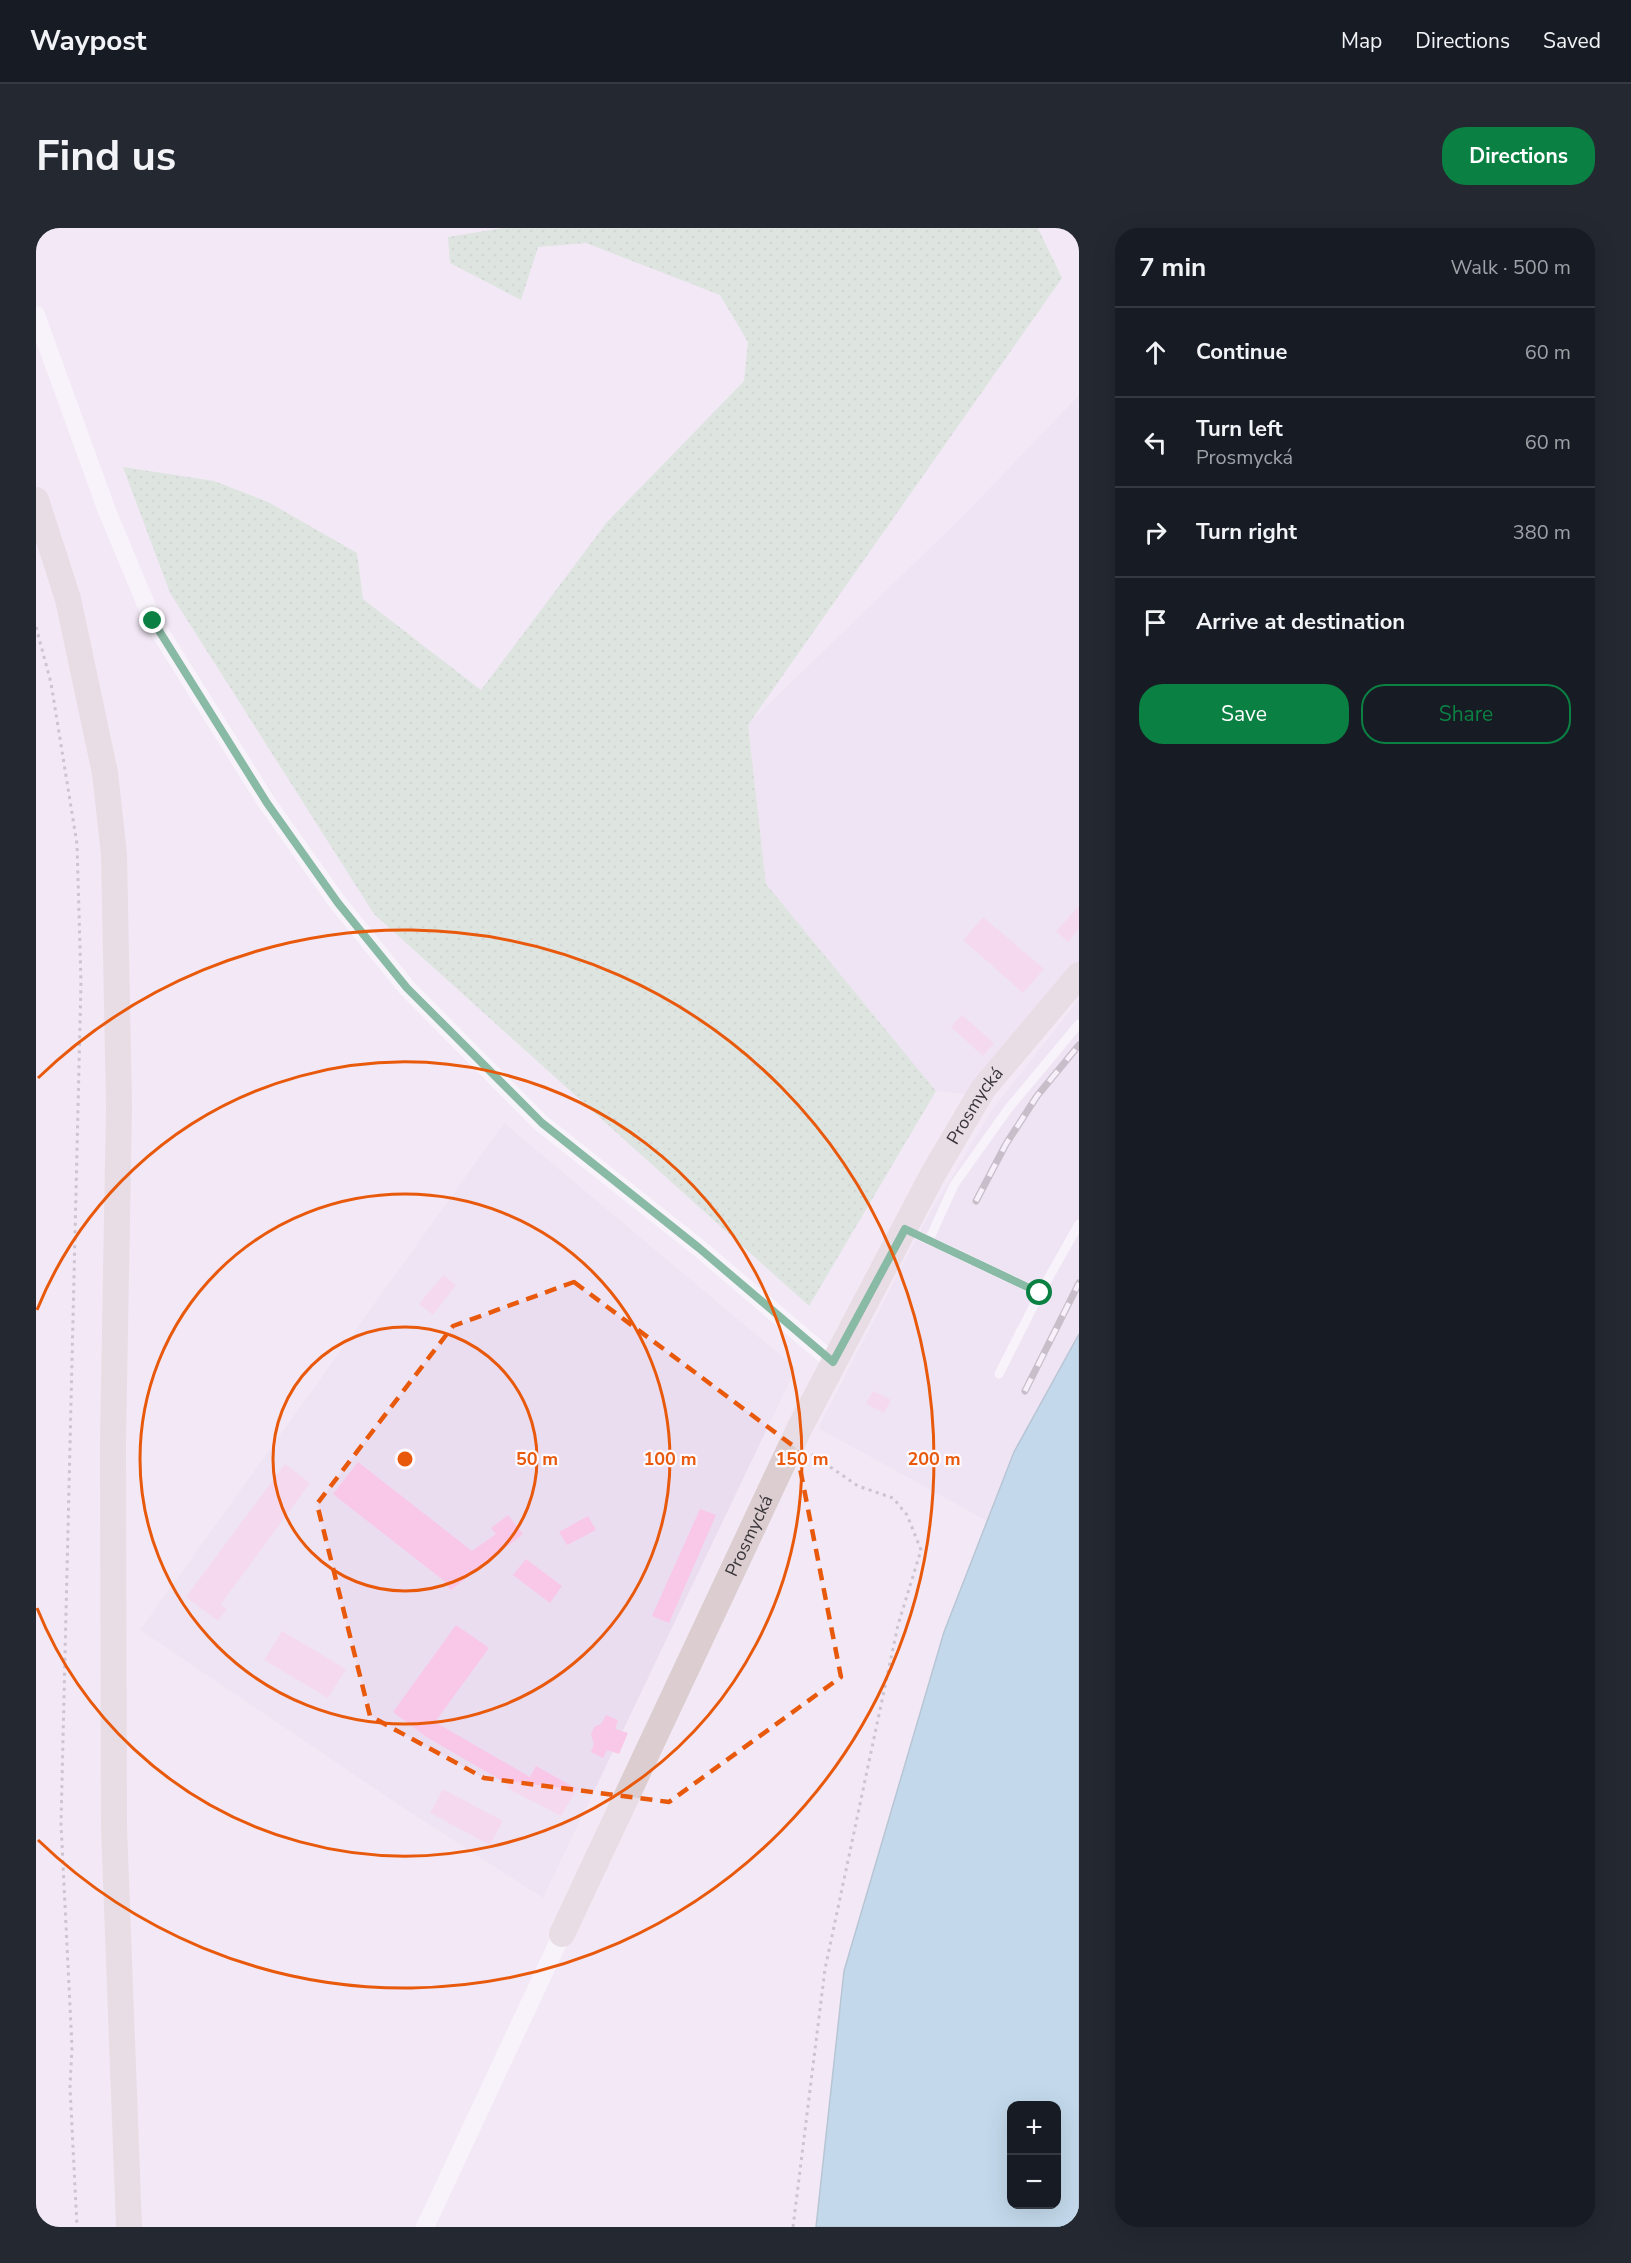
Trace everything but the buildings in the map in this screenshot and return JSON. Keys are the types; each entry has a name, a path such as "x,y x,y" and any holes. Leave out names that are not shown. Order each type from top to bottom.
{"main road":[{"path":"36,500 68,599 105,773 114,854 119,1094 113,1443 114,1827 129,2227"},
{"name":"Prosmycká","path":"562,1934 800,1427 933,1174 983,1089 1079,975"}],"street":[{"path":"36,315 107,511 153,621 267,803 338,903 407,988 542,1123 699,1248 833,1362"},
{"path":"425,2227 562,1934"}],"lane":[{"path":"929,1240 954,1185 1008,1109 1079,1024"},
{"path":"999,1374 1040,1293 1079,1224"},
{"path":"905,1229 1040,1293"}],"path":[{"path":"36,627 51,683 77,844 81,982 61,1824 72,2047 70,2087 77,2227"},
{"path":"793,2227 825,1969 898,1624 921,1550 907,1515 893,1498 858,1486 809,1453 800,1427"}],"highlighted area":[{"path":"574,1282 796,1448 841,1677 669,1802 484,1778 370,1716 317,1504 453,1326"}],"shaded area":[{"path":"1079,395 1079,962 967,1094 936,1091 766,884 748,724 964,515"},
{"path":"1079,999 1079,1335 1014,1453 987,1521 818,1428 927,1218 992,1110"},
{"path":"504,1123 796,1368 543,1898 402,1807 140,1630"}],"green space":[{"path":"503,228 1038,228 1062,278 748,725 766,884 936,1091 809,1306 374,914 170,593 123,467 214,481 268,502 357,553 363,599 481,690 607,522 744,381 748,342 720,295 586,243 538,247 521,300 450,263 448,237"}],"water":[{"path":"1079,1334 1079,2227 816,2227 844,1971 944,1632 1014,1452"}],"railway":[{"path":"976,1201 1006,1144 1037,1096 1079,1045"},
{"path":"1025,1391 1079,1283"}],"route":[{"path":"153,621 267,803 338,903 407,988 542,1123 699,1248 833,1362 905,1229 1040,1293"}]}
